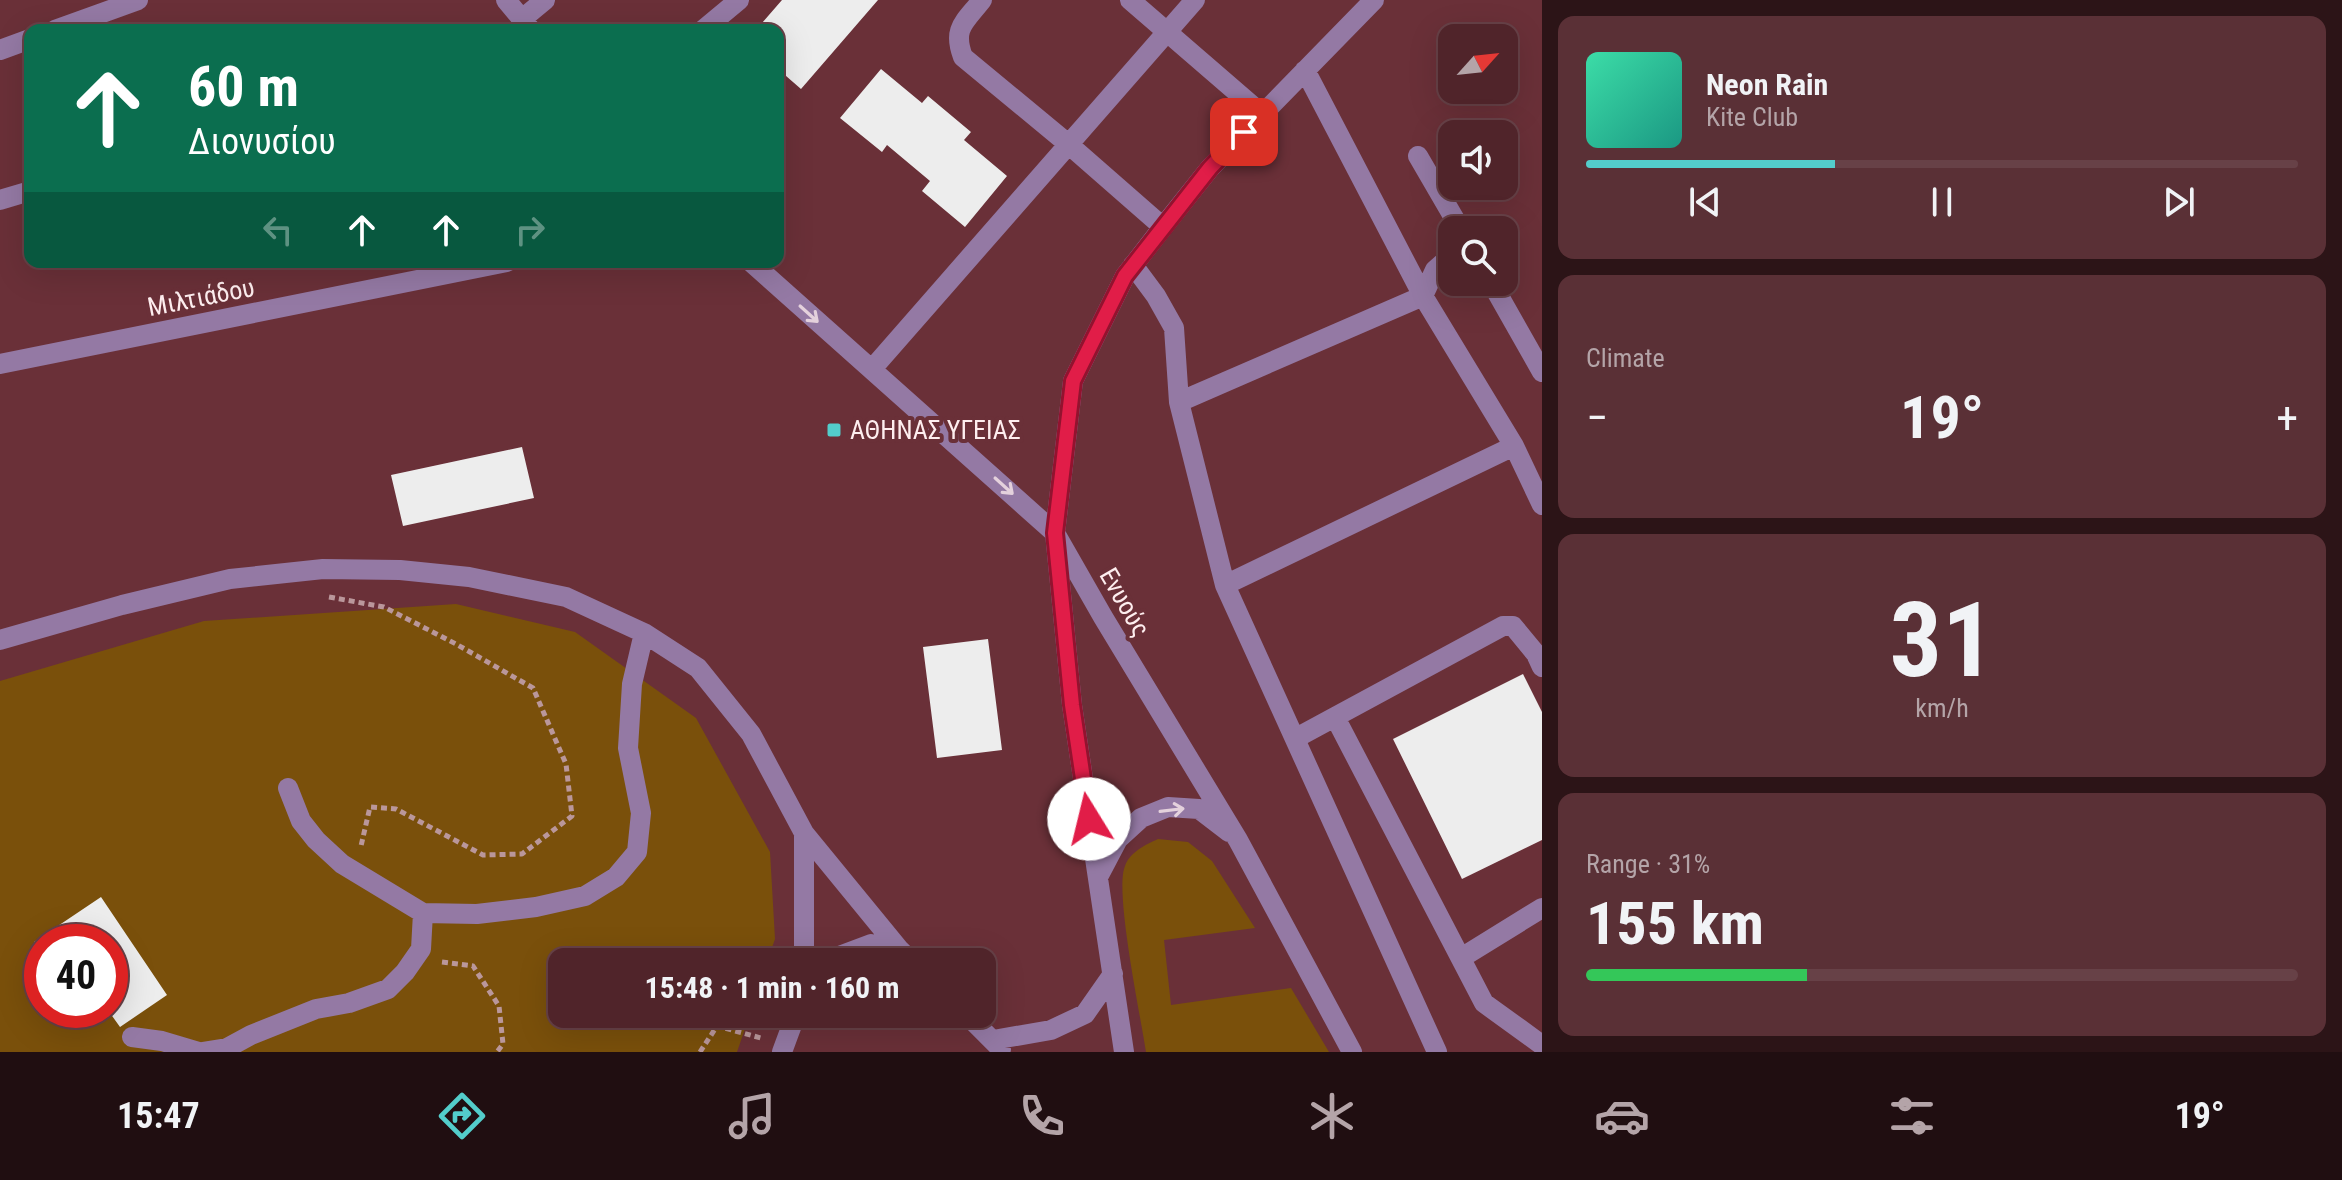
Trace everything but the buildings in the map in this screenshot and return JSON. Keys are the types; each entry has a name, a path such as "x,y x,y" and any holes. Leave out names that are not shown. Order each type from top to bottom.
{"street":[{"path":"72,24 138,0"},
{"path":"506,0 527,24 545,0"},
{"path":"710,24 739,0"},
{"path":"982,0 958,29 957,42 963,57 1163,227"},
{"path":"1130,0 1262,114"},
{"path":"872,369 1195,0"},
{"path":"1124,1052 1072,705 1055,533 1073,381 1125,276 1163,227 1210,168 1374,0"},
{"path":"0,50 24,41"},
{"path":"1305,70 1423,296 1514,446 1542,505"},
{"path":"1418,156 1453,216"},
{"path":"0,200 24,193"},
{"path":"1133,265 1174,328 1179,402 1225,585 1437,1052"},
{"path":"1179,402 1423,296 1438,267"},
{"name":"Μιλτιάδου","path":"0,364 477,268"},
{"name":"Ενυούς","path":"758,268 1055,533 1238,840 1352,1052"},
{"path":"1499,296 1542,372"},
{"path":"1225,585 1514,446"},
{"path":"0,640 122,605 230,579 323,569 400,570 469,577 566,597 644,633 698,668 751,734 804,833 899,948"},
{"path":"1296,738 1503,626 1513,626 1536,654 1542,667"},
{"path":"288,788 301,821 316,840 342,864 423,913 477,914 536,907 585,896 616,877 637,852 641,813 628,748 632,684 644,633"},
{"path":"1335,717 1484,1003 1540,1045"},
{"path":"1098,877 1118,839 1141,818 1168,807 1199,809 1238,840"},
{"path":"804,833 804,948"},
{"path":"1461,958 1542,908"},
{"path":"132,1037 162,1041 200,1052 227,1048 316,1009 349,1003 388,989 421,949 423,913"},
{"path":"860,948 871,944 883,948"},
{"path":"980,1028 998,1046 1051,1030 1085,1014 1113,974"},
{"path":"784,1048 791,1028"}],"path":[{"path":"322,596 384,607 533,688 566,764 572,816 522,854 483,855 396,809 370,807 355,872"},
{"path":"442,962 473,966 499,1006 503,1044 497,1052"},
{"path":"700,1052 717,1026 784,1048"}],"shaded area":[{"path":"456,604 575,632 696,718 770,852 775,939 772,948 548,948 548,1028 745,1028 737,1052 0,1052 0,681 204,621"},
{"path":"1158,839 1188,842 1212,861 1255,928 1164,940 1171,1005 1291,988 1329,1052 1146,1052 1125,927 1123,880 1130,857"}],"place":[{"name":"ΑΘΗΝΑΣ ΥΓΕΙΑΣ","path":"834,430"}],"route":[{"path":"1089,819 1072,705 1055,533 1073,381 1125,276 1210,168 1244,132"}]}
